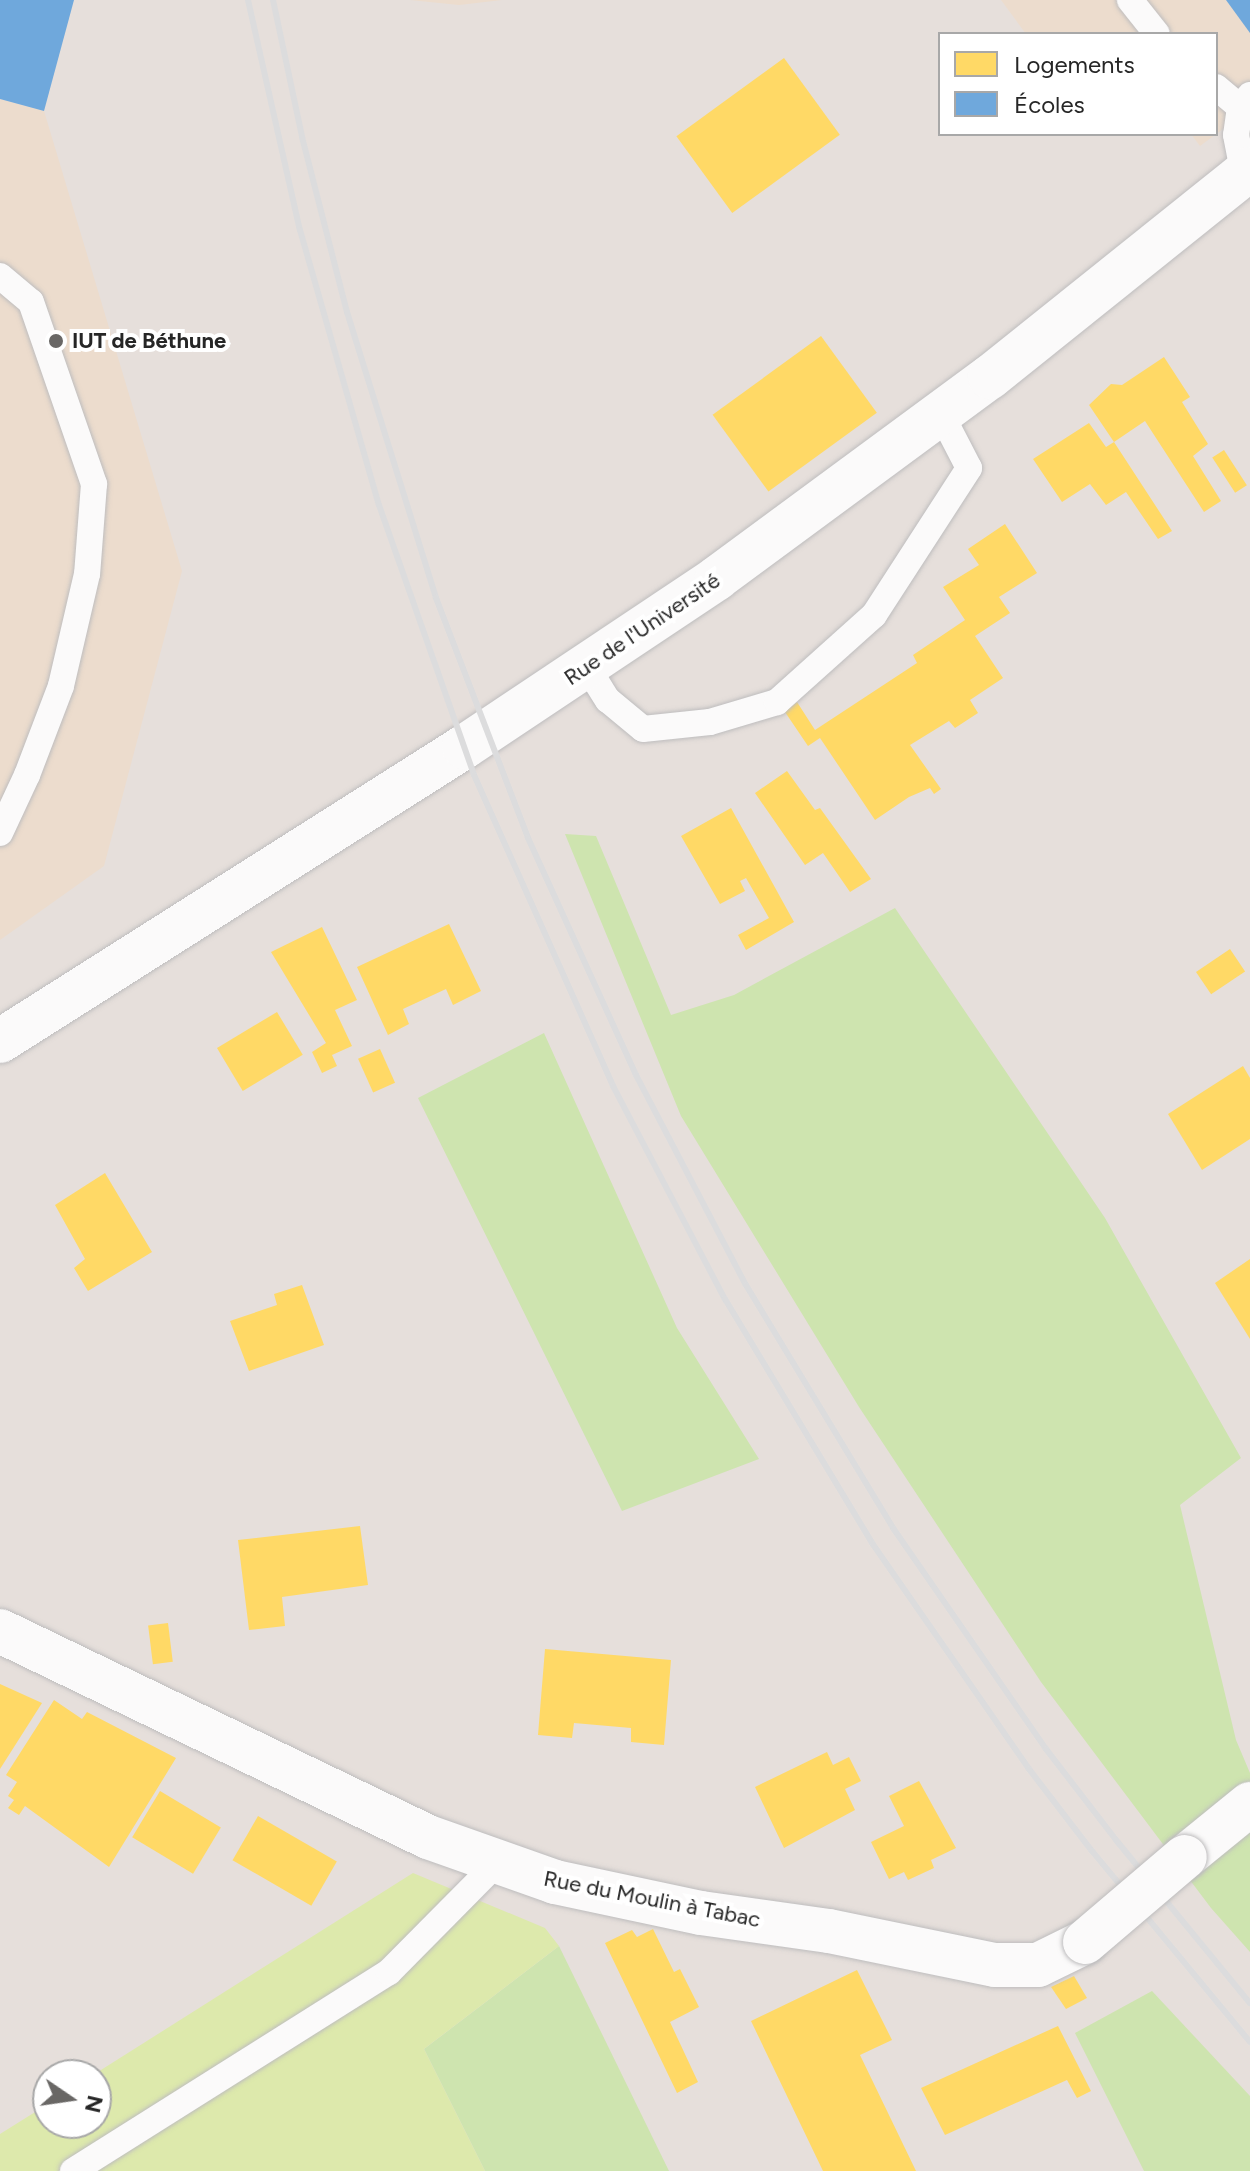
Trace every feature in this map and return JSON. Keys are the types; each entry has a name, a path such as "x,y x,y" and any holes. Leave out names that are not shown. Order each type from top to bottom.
{"street":[{"name":"Rue de l'Université","path":"0,1041 587,667 789,528 941,414 1250,168"},
{"name":"Rue du Moulin à Tabac","path":"0,1631 428,1837 555,1882 701,1913 829,1931 995,1965 1038,1965 1085,1942 1250,1804"}],"lane":[{"path":"1130,0 1155,32"},
{"path":"1218,88 1245,101 1236,135 1241,160 1250,168"},
{"path":"0,276 31,302 94,484 87,574 61,686 27,775 0,833"},
{"path":"587,667 608,700 643,729 710,722 777,702 874,615 969,468 941,414"},
{"path":"73,2171 389,1972 498,1862"}],"shaded area":[{"path":"410,0 502,0 459,5"},
{"path":"1001,0 1250,0 1250,109 1218,133 1218,32 1025,32"},
{"name":"IUT de Béthune","path":"0,99 44,111 182,571 104,866 0,940"},
{"path":"1192,136 1214,136 1200,146"}],"green space":[{"path":"565,834 596,836 671,1015 734,995 895,908 1105,1218 1241,1458 1180,1505 1236,1740 1250,1773 1250,1952 1211,1908 1041,1682 859,1407 681,1116"},
{"path":"544,1033 677,1328 759,1459 622,1511 418,1098"},
{"path":"413,1873 545,1928 559,1946 424,2049 485,2171 0,2171 0,2134 32,2114 32,2139 112,2139 112,2063"},
{"path":"559,1946 669,2171 485,2171 424,2049"},
{"path":"1152,1991 1250,2096 1250,2171 1144,2171 1075,2033"}],"building: Logements":[{"path":"784,58 840,135 732,213 676,136"},
{"path":"821,336 877,413 768,492 713,415"},
{"path":"1164,357 1190,397 1182,402 1208,444 1193,456 1221,501 1204,512 1145,421 1114,442 1089,405 1111,384 1122,385"},
{"path":"1089,423 1106,447 1114,442 1172,531 1158,539 1126,492 1106,505 1090,484 1062,502 1033,459"},
{"path":"1224,450 1247,485 1235,493 1212,458"},
{"path":"1005,524 1037,573 999,597 1010,613 975,636 1003,678 970,700 978,713 955,728 949,721 910,745 941,789 934,794 930,788 909,797 875,820 820,738 808,746 785,712 797,702 815,730 917,663 913,655 965,620 943,587 979,565 968,549"},
{"path":"787,771 815,810 820,808 871,879 850,892 823,853 805,865 755,793"},
{"path":"731,808 794,922 746,950 738,935 769,918 746,878 740,881 745,891 720,904 681,836"},
{"path":"449,924 481,991 453,1005 446,989 403,1009 409,1024 388,1035 357,967"},
{"path":"322,927 357,1000 335,1010 352,1046 332,1055 337,1066 322,1073 312,1052 326,1043 271,952"},
{"path":"1230,949 1245,971 1211,994 1196,972"},
{"path":"277,1012 303,1055 243,1091 217,1048"},
{"path":"380,1049 395,1083 373,1093 358,1059"},
{"path":"1243,1066 1250,1078 1250,1139 1202,1170 1168,1114"},
{"path":"105,1173 152,1252 88,1291 74,1268 85,1259 55,1205"},
{"path":"1250,1259 1250,1339 1215,1283"},
{"path":"302,1285 324,1345 249,1371 230,1321 277,1305 274,1294"},
{"path":"360,1526 368,1585 282,1597 285,1626 249,1630 238,1540"},
{"path":"168,1623 173,1662 153,1664 148,1625"},
{"path":"545,1649 671,1660 664,1745 631,1742 631,1728 574,1723 572,1738 538,1735"},
{"path":"0,1684 42,1703 0,1769"},
{"path":"54,1700 82,1719 87,1712 176,1758 109,1867 25,1806 19,1815 8,1808 14,1800 8,1796 17,1782 6,1775"},
{"path":"827,1752 833,1765 849,1757 861,1781 845,1789 855,1810 784,1848 755,1787"},
{"path":"919,1781 956,1848 931,1860 934,1868 908,1880 904,1872 889,1879 871,1842 904,1826 889,1796"},
{"path":"160,1791 221,1828 193,1874 132,1837"},
{"path":"258,1816 337,1862 311,1906 232,1860"},
{"path":"653,1929 674,1972 680,1969 699,2007 670,2022 698,2082 677,2093 605,1943 632,1930 637,1937"},
{"path":"857,1970 892,2040 860,2055 916,2171 823,2171 751,2021"},
{"path":"1074,1976 1087,1998 1066,2009 1051,1987"},
{"path":"1058,2026 1091,2091 1077,2098 1067,2080 945,2135 921,2088"}],"building: Écoles":[{"path":"0,0 74,0 44,111 0,99"},
{"path":"1226,0 1250,0 1250,33"}],"railway":[{"path":"248,0 300,230 379,505 474,775 613,1086 725,1299 872,1543 1029,1769 1092,1851 1250,2042"},
{"path":"273,0 302,137 347,312 436,598 528,838 636,1075 746,1285 893,1528 1046,1749 1116,1840 1250,2003"}],"place":[{"name":"IUT de Béthune","path":"56,341"}]}
